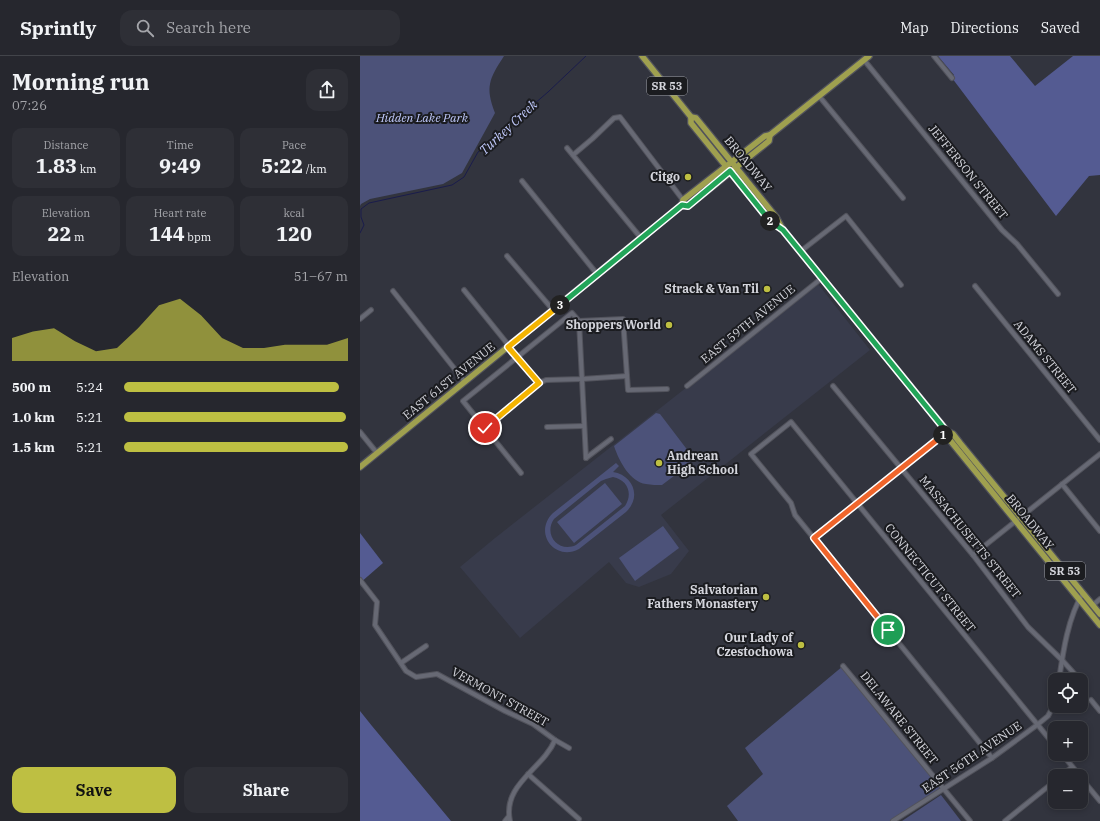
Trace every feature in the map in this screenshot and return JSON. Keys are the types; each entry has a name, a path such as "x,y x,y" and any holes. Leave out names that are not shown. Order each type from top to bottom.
{"main road":[{"name":"BROADWAY","path":"642,56 691,116 696,118 734,164 776,217 783,230 947,432 948,439 1100,625"},
{"path":"734,164 769,141 770,135 867,58"},
{"name":"BROADWAY","path":"691,116 691,123 771,222 783,230"},
{"name":"EAST 61ST AVENUE","path":"360,467 641,238 726,166 734,164"},
{"name":"EAST 61ST AVENUE","path":"683,203 688,206 730,171 734,164"},
{"name":"BROADWAY","path":"947,432 953,434 1100,614"}],"street":[{"path":"934,56 952,78"},
{"name":"JEFFERSON STREET","path":"867,58 1002,230 1017,244 1058,294"},
{"path":"819,96 903,198"},
{"path":"573,155 592,140 614,118 620,117 683,203"},
{"path":"568,148 641,238"},
{"path":"522,181 597,274"},
{"path":"801,251 846,216 901,285"},
{"path":"507,256 553,310"},
{"name":"EAST 59TH AVENUE","path":"687,386 822,278"},
{"name":"ADAMS STREET","path":"975,286 1100,440"},
{"path":"393,290 465,382"},
{"path":"464,290 508,347 539,383"},
{"path":"360,319 371,310"},
{"path":"521,473 463,401 572,313 579,320 586,458 611,438"},
{"path":"579,320 623,319 628,390 666,389"},
{"path":"485,428 539,383 546,380 627,376"},
{"name":"MASSACHUSETTS STREET","path":"833,386 973,555 1028,627 1074,673"},
{"name":"CONNECTICUT STREET","path":"814,538 795,515 791,503 751,454 790,422 1048,738"},
{"path":"546,427 584,426"},
{"path":"360,432 377,453"},
{"path":"947,432 814,538 992,758"},
{"path":"973,555 1100,454"},
{"path":"1062,484 1100,531"},
{"name":"VERMONT STREET","path":"360,580 377,602 375,625 406,671 416,676 437,674 533,724 569,748"},
{"path":"1060,673 1074,609 1083,593"},
{"path":"1093,605 1100,599"},
{"path":"401,664 426,646"},
{"name":"DELAWARE STREET","path":"843,666 970,821"},
{"path":"1091,700 1100,711"},
{"name":"EAST 56TH AVENUE","path":"893,821 992,758 1037,725 1050,713"},
{"path":"510,821 509,807 512,794 528,774 552,749 555,740"},
{"path":"1067,761 1072,767 1070,769"},
{"path":"528,774 579,819"},
{"path":"1005,821 1048,787"},
{"path":"1088,787 1100,801"},
{"path":"505,821 509,816"}],"shaded area":[{"path":"938,56 1010,56 1035,86 1073,56 1100,56 1100,175 1089,176 1056,216 952,78 954,75"},
{"name":"Andrean High School","path":"818,284 870,350 661,515 689,551 671,574 639,587 626,583 609,562 520,638 460,567"},
{"path":"360,533 383,563 360,583"},
{"path":"360,711 372,726 451,821 360,821"}],"green space":[{"name":"Hidden Lake Park","path":"360,56 504,56 490,83 490,96 495,113 462,173 443,184 370,199 360,206"},
{"path":"656,413 660,414 695,460 662,485 646,484 630,475 622,464 614,446"},
{"path":"616,463 619,466 613,472 626,477 633,488 634,500 626,512 579,549 570,552 562,552 549,543 545,528 547,521 553,513","holes":["613,477 618,479 628,488 629,497 625,506 576,545 564,547 554,541 550,531 554,519 601,481"]},
{"path":"605,483 622,504 574,543 557,522"},
{"path":"663,526 679,548 635,581 619,558"},
{"path":"843,666 943,788 893,821 738,821 727,806 763,774 745,748"},
{"path":"941,795 961,821 902,821"}],"waterway":[{"name":"Turkey Creek","path":"360,233 364,225 361,217 361,209 369,203 452,185 464,177 478,152 548,92 586,56"}],"place":[{"name":"Citgo","path":"688,177"},
{"name":"Strack & Van Til","path":"767,289"},
{"name":"Shoppers World","path":"669,325"},
{"name":"Andrean High School","path":"659,463"},
{"name":"Salvatorian Fathers Monastery","path":"766,597"},
{"name":"Our Lady of Czestochowa","path":"801,645"}],"route":[{"path":"485,428 539,383 508,347 682,205 688,206 730,171 771,222 783,230 947,432 814,538 888,630"}]}
